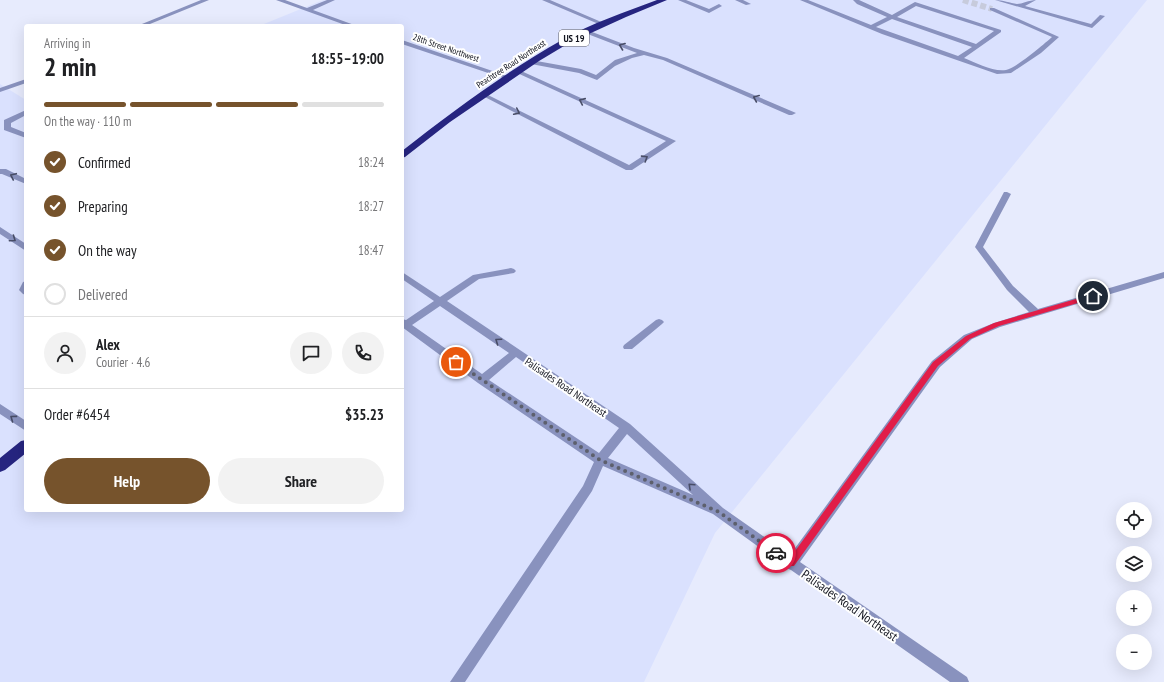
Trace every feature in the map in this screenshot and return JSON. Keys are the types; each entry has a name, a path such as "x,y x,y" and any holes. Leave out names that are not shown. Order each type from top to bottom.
{"highway":[{"name":"Peachtree Road Northeast","path":"404,153 482,94 566,41 603,24 664,0"},
{"path":"0,466 24,447"}],"street":[{"path":"145,24 206,0"},
{"path":"279,0 348,24"},
{"path":"307,10 332,0"},
{"path":"544,0 603,24"},
{"path":"682,0 709,11 719,6"},
{"path":"738,0 748,4"},
{"path":"803,0 884,33 997,72 1009,72 1039,52 1056,37 992,9"},
{"path":"856,0 859,3 892,17 977,47"},
{"path":"871,27 922,0"},
{"path":"998,0 1092,26 1102,16"},
{"path":"1019,6 1033,0"},
{"path":"915,4 999,31 959,59"},
{"path":"587,32 643,53 665,59 792,113"},
{"name":"28th Street Northwest","path":"404,43 508,78"},
{"path":"531,62 581,71 597,78 607,67 623,58 643,53"},
{"path":"482,94 629,168 672,141 517,72"},
{"path":"0,90 24,82"},
{"path":"24,113 7,122 7,128 24,135"},
{"path":"0,172 3,171 24,181"},
{"path":"1007,194 980,247 1010,288 1036,313"},
{"path":"0,230 24,247"},
{"path":"404,324 476,277 511,271"},
{"path":"791,564 936,364 968,337 997,325 1164,275"},
{"name":"Palisades Road Northeast","path":"404,276 626,427 719,512 791,564 962,682"},
{"path":"628,346 659,322"},
{"name":"Palisades Road Northeast","path":"404,324 482,380 600,460 719,512"},
{"path":"482,380 515,353"},
{"path":"0,408 24,426"},
{"path":"457,682 588,488 600,460 626,427"}],"shaded area":[{"path":"323,0 1147,0 715,533 644,682 0,682 0,84 24,99 24,512 404,512 404,24 264,24"}],"tunnel":[{"path":"963,0 992,9"}],"way so far":[{"path":"456,362 600,460 719,512 776,553"}],"route":[{"path":"776,553 791,564 936,364 968,337 997,325 1093,296"}]}
